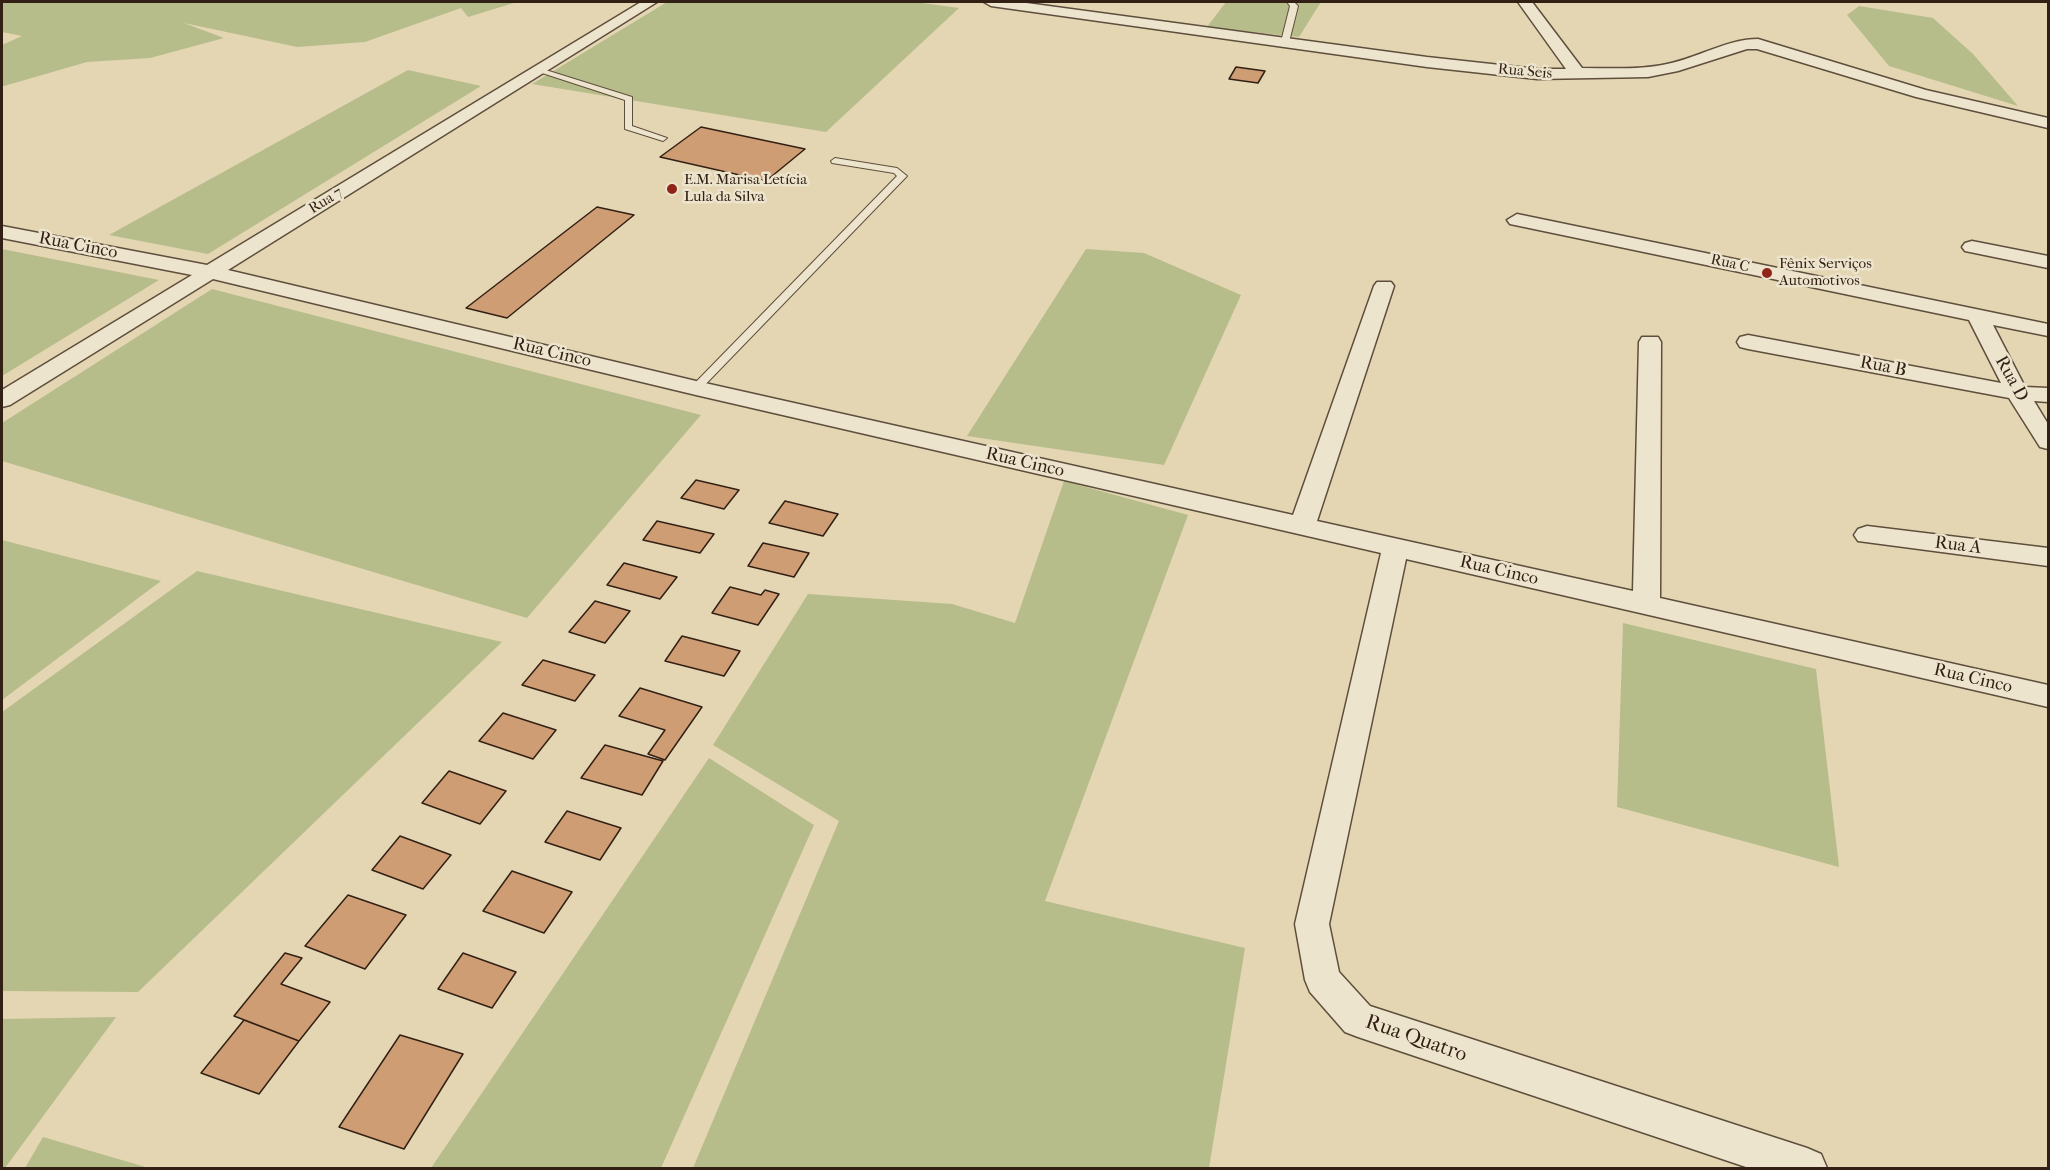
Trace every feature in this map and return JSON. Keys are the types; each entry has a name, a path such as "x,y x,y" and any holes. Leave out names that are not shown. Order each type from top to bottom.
{"street":[{"name":"Rua 7","path":"2,400 650,2"},
{"name":"Rua Seis","path":"992,2 1493,69 1579,75 1672,68 1746,44 1758,44 1922,94 2049,123"},
{"path":"1525,2 1579,75"},
{"name":"Rua C","path":"1517,220 2049,330"},
{"name":"Rua Cinco","path":"2,232 210,272 696,388 2049,696"},
{"path":"1972,247 2049,262"},
{"path":"1302,527 1384,286"},
{"name":"Rua D","path":"1977,315 2017,393 2049,442"},
{"path":"1647,605 1650,342"},
{"name":"Rua B","path":"1748,342 2017,393 2049,395"},
{"name":"Rua A","path":"1867,535 2049,557"},
{"name":"Rua Quatro","path":"1395,548 1312,924 1323,980 1358,1020 1807,1168"}],"lane":[{"path":"1285,42 1294,6 1290,2"},
{"path":"540,69 629,99 628,127 663,138"},
{"path":"696,388 902,177 897,171 835,161"}],"green space":[{"path":"2,2 517,2 468,17 461,8 365,42 297,47 184,23 224,38 150,58 87,62 4,86 2,85 2,45 22,36 2,32"},
{"path":"667,2 915,2 959,8 826,132 532,84"},
{"path":"1226,2 1321,2 1299,37 1207,27"},
{"path":"1859,6 1933,18 1973,54 2018,106 1889,66 1847,15"},
{"path":"408,70 481,86 208,254 109,235"},
{"path":"2,249 159,280 2,376"},
{"path":"1086,249 1144,253 1241,295 1164,465 967,436"},
{"path":"212,289 701,415 527,618 2,461 2,423"},
{"path":"1064,481 1188,515 1045,901 1245,948 1209,1168 693,1168 839,821 713,745 808,594 952,604 1015,623"},
{"path":"2,540 161,581 2,700"},
{"path":"197,571 502,642 138,992 2,991 2,712"},
{"path":"1623,623 1816,669 1839,867 1617,807"},
{"path":"709,758 814,825 661,1168 431,1168"},
{"path":"116,1017 5,1168 2,1168 2,1019"},
{"path":"43,1137 149,1168 25,1168"}],"building":[{"path":"1236,67 1265,71 1258,83 1229,79"},
{"path":"701,127 805,149 766,181 660,157"},
{"path":"597,207 634,215 507,318 466,308"},
{"path":"696,480 739,490 724,509 681,498"},
{"path":"785,501 838,514 823,536 769,523"},
{"path":"657,521 714,534 700,553 643,540"},
{"path":"763,543 809,553 794,577 748,566"},
{"path":"624,563 677,577 660,599 607,585"},
{"path":"730,587 761,595 765,590 779,594 758,625 712,613"},
{"path":"595,601 630,611 605,643 569,632"},
{"path":"682,636 740,651 724,676 665,661"},
{"path":"543,660 595,675 575,701 522,685"},
{"path":"640,688 702,707 665,760 648,754 665,730 619,716"},
{"path":"503,713 556,730 533,759 479,741"},
{"path":"605,745 663,761 642,795 581,778"},
{"path":"449,771 506,791 480,824 422,803"},
{"path":"567,811 621,828 600,860 545,842"},
{"path":"400,836 451,855 423,889 372,870"},
{"path":"512,871 572,892 544,933 483,911"},
{"path":"348,895 406,915 365,969 305,946"},
{"path":"285,953 302,958 281,984 330,1002 299,1041 234,1016"},
{"path":"463,953 516,972 492,1008 438,989"},
{"path":"244,1020 299,1041 259,1094 201,1073"},
{"path":"400,1035 463,1054 404,1149 339,1127"}],"place":[{"name":"E.M. Marisa Letícia Lula da Silva","path":"672,189"},
{"name":"Fênix Serviços Automotivos","path":"1767,273"}]}
